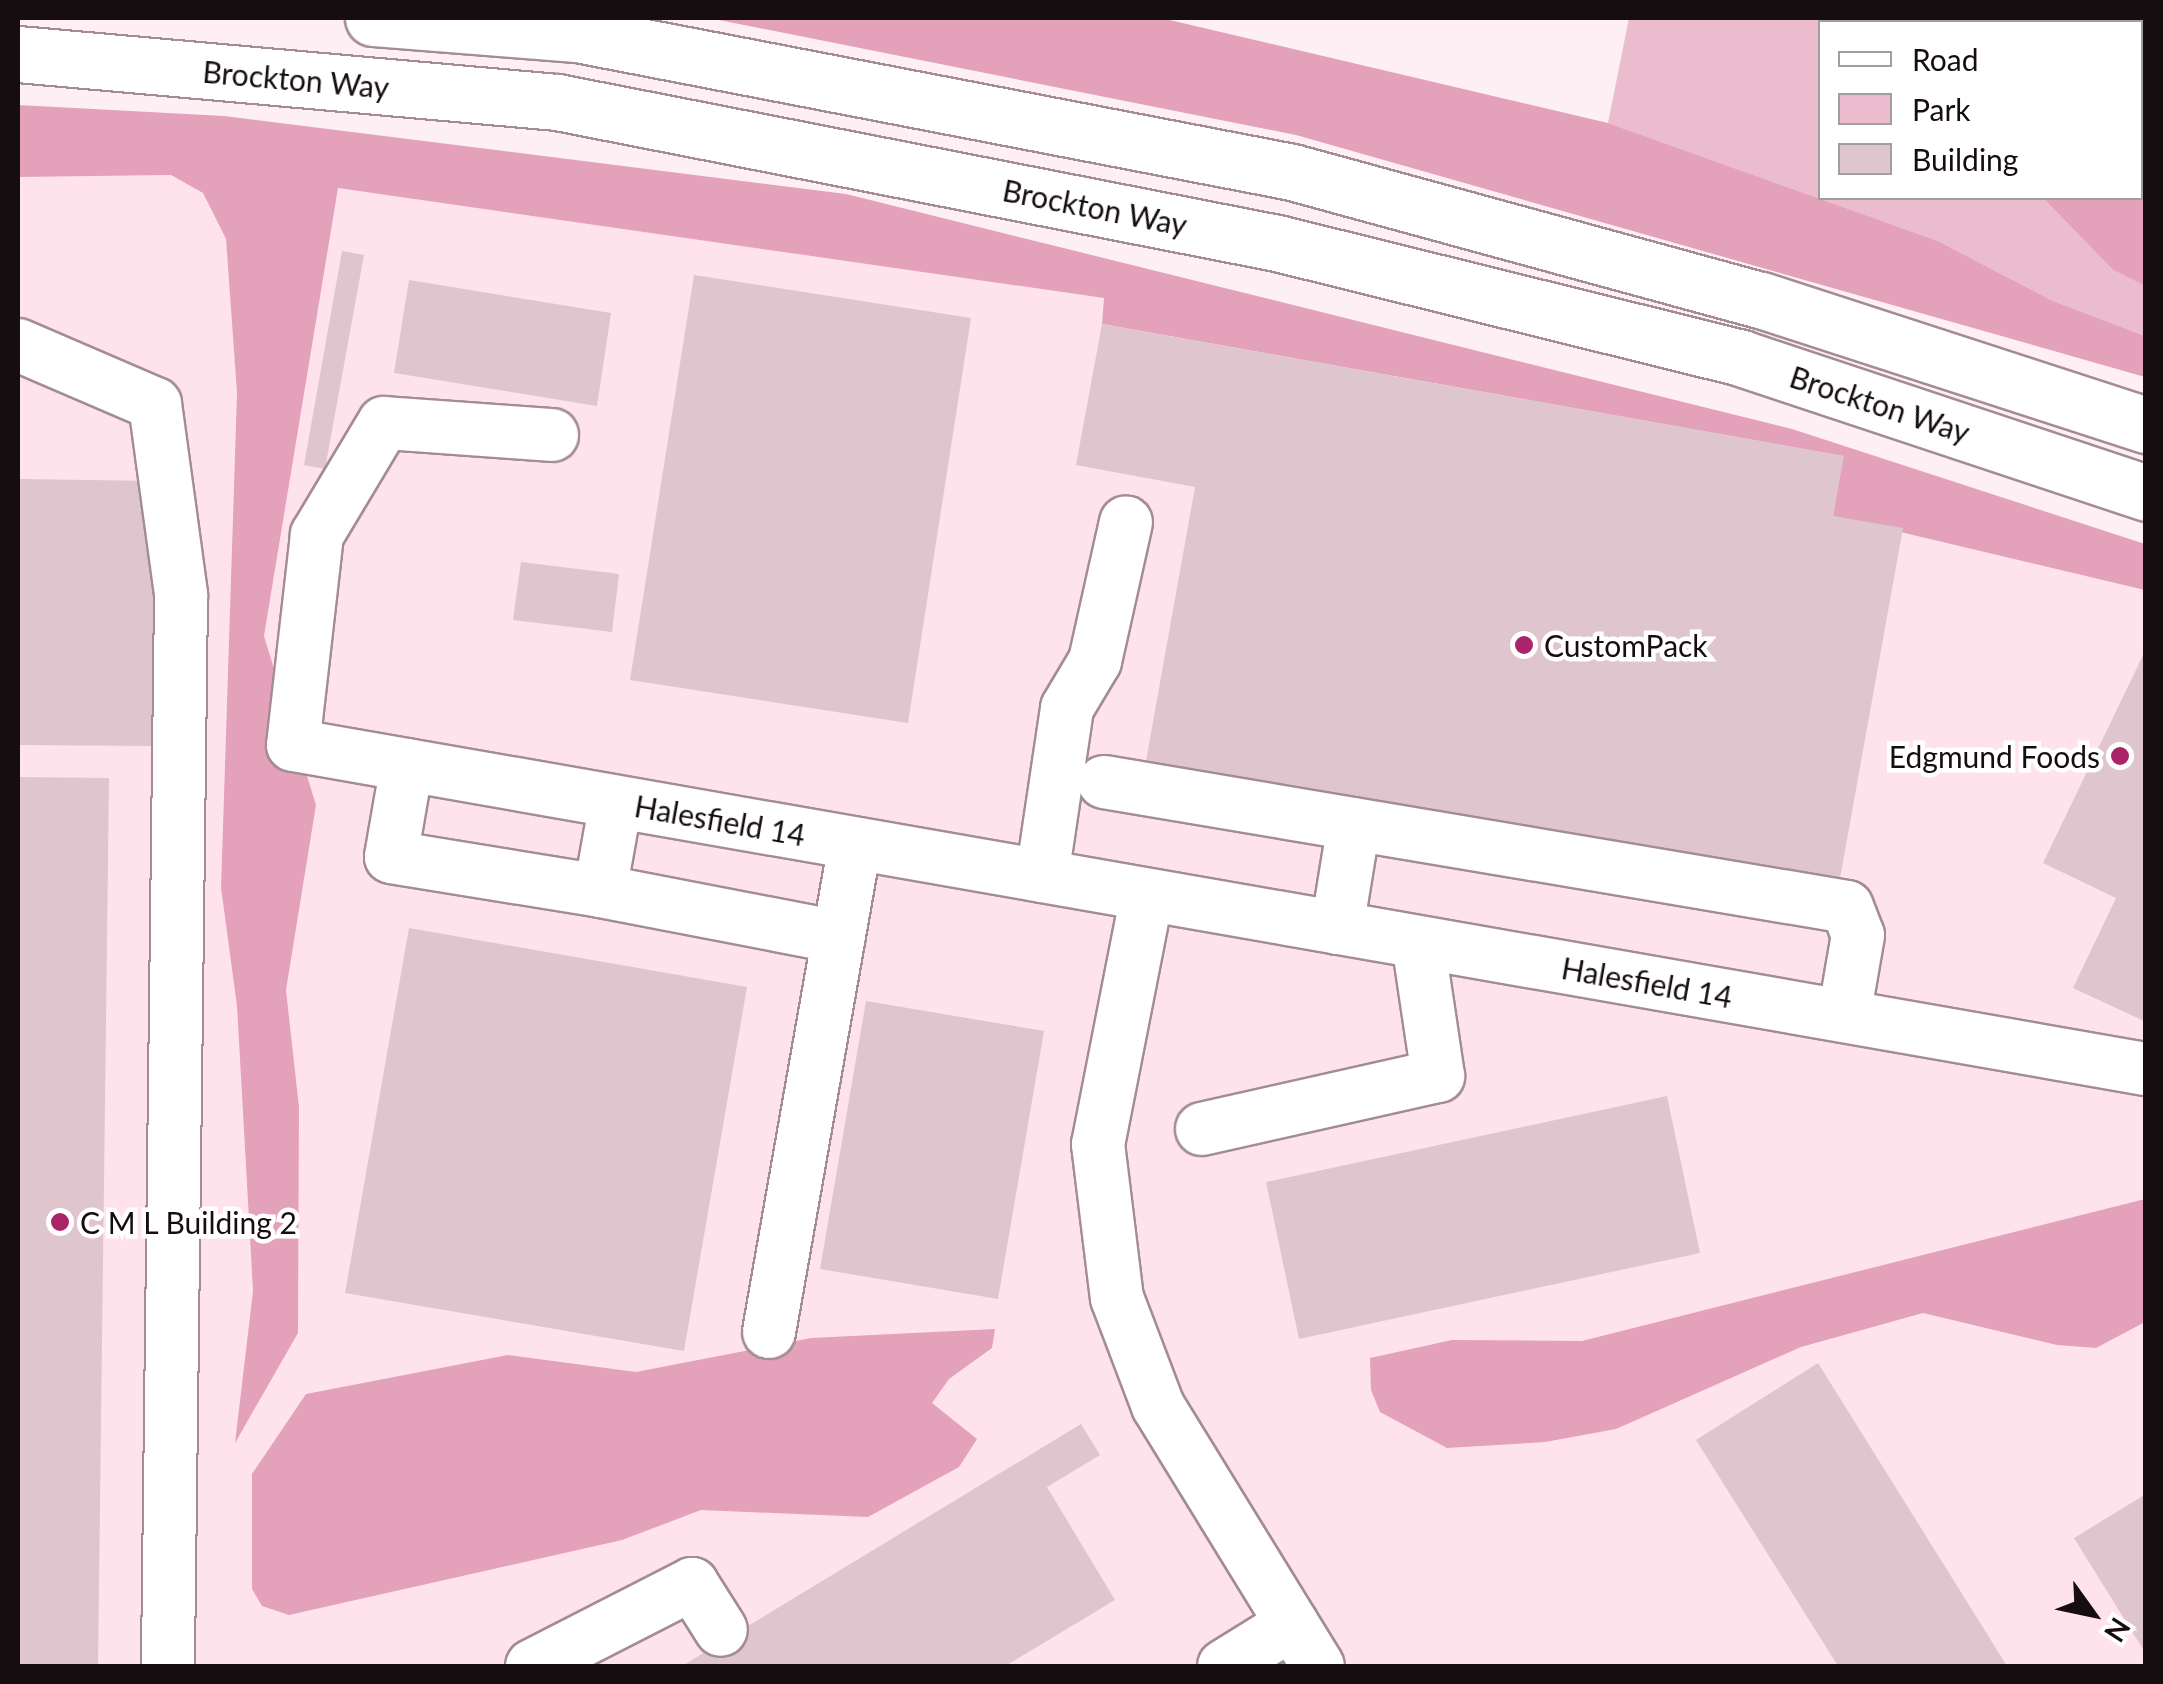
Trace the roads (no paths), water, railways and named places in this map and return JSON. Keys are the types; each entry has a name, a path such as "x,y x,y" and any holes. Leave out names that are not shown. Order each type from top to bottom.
{"highway":[{"name":"Brockton Way","path":"373,18 577,34 1292,172 1761,300 2146,425"},
{"name":"Brockton Way","path":"18,54 556,102 1277,243 1741,358 2146,493"}],"street":[{"path":"18,346 155,404 181,596 168,1666"},
{"name":"Halesfield 14","path":"552,435 384,423 317,535 292,745 2146,1069"},
{"path":"1042,876 1067,708 1096,661 1126,522"},
{"path":"407,765 391,858 600,891 839,937"},
{"path":"1104,782 1847,907 1858,935 1844,1016"},
{"path":"600,891 616,802"},
{"path":"1338,928 1354,824"},
{"path":"769,1332 855,844"},
{"path":"1148,894 1098,1144 1117,1298 1158,1406 1305,1646 1224,1666"},
{"path":"1202,1129 1438,1076 1418,942"},
{"path":"532,1666 692,1584 721,1630"}],"place":[{"name":"CustomPack","path":"1524,645"},
{"name":"Edgmund Foods","path":"2120,756"},
{"name":"C M L Building 2","path":"60,1222"}]}
